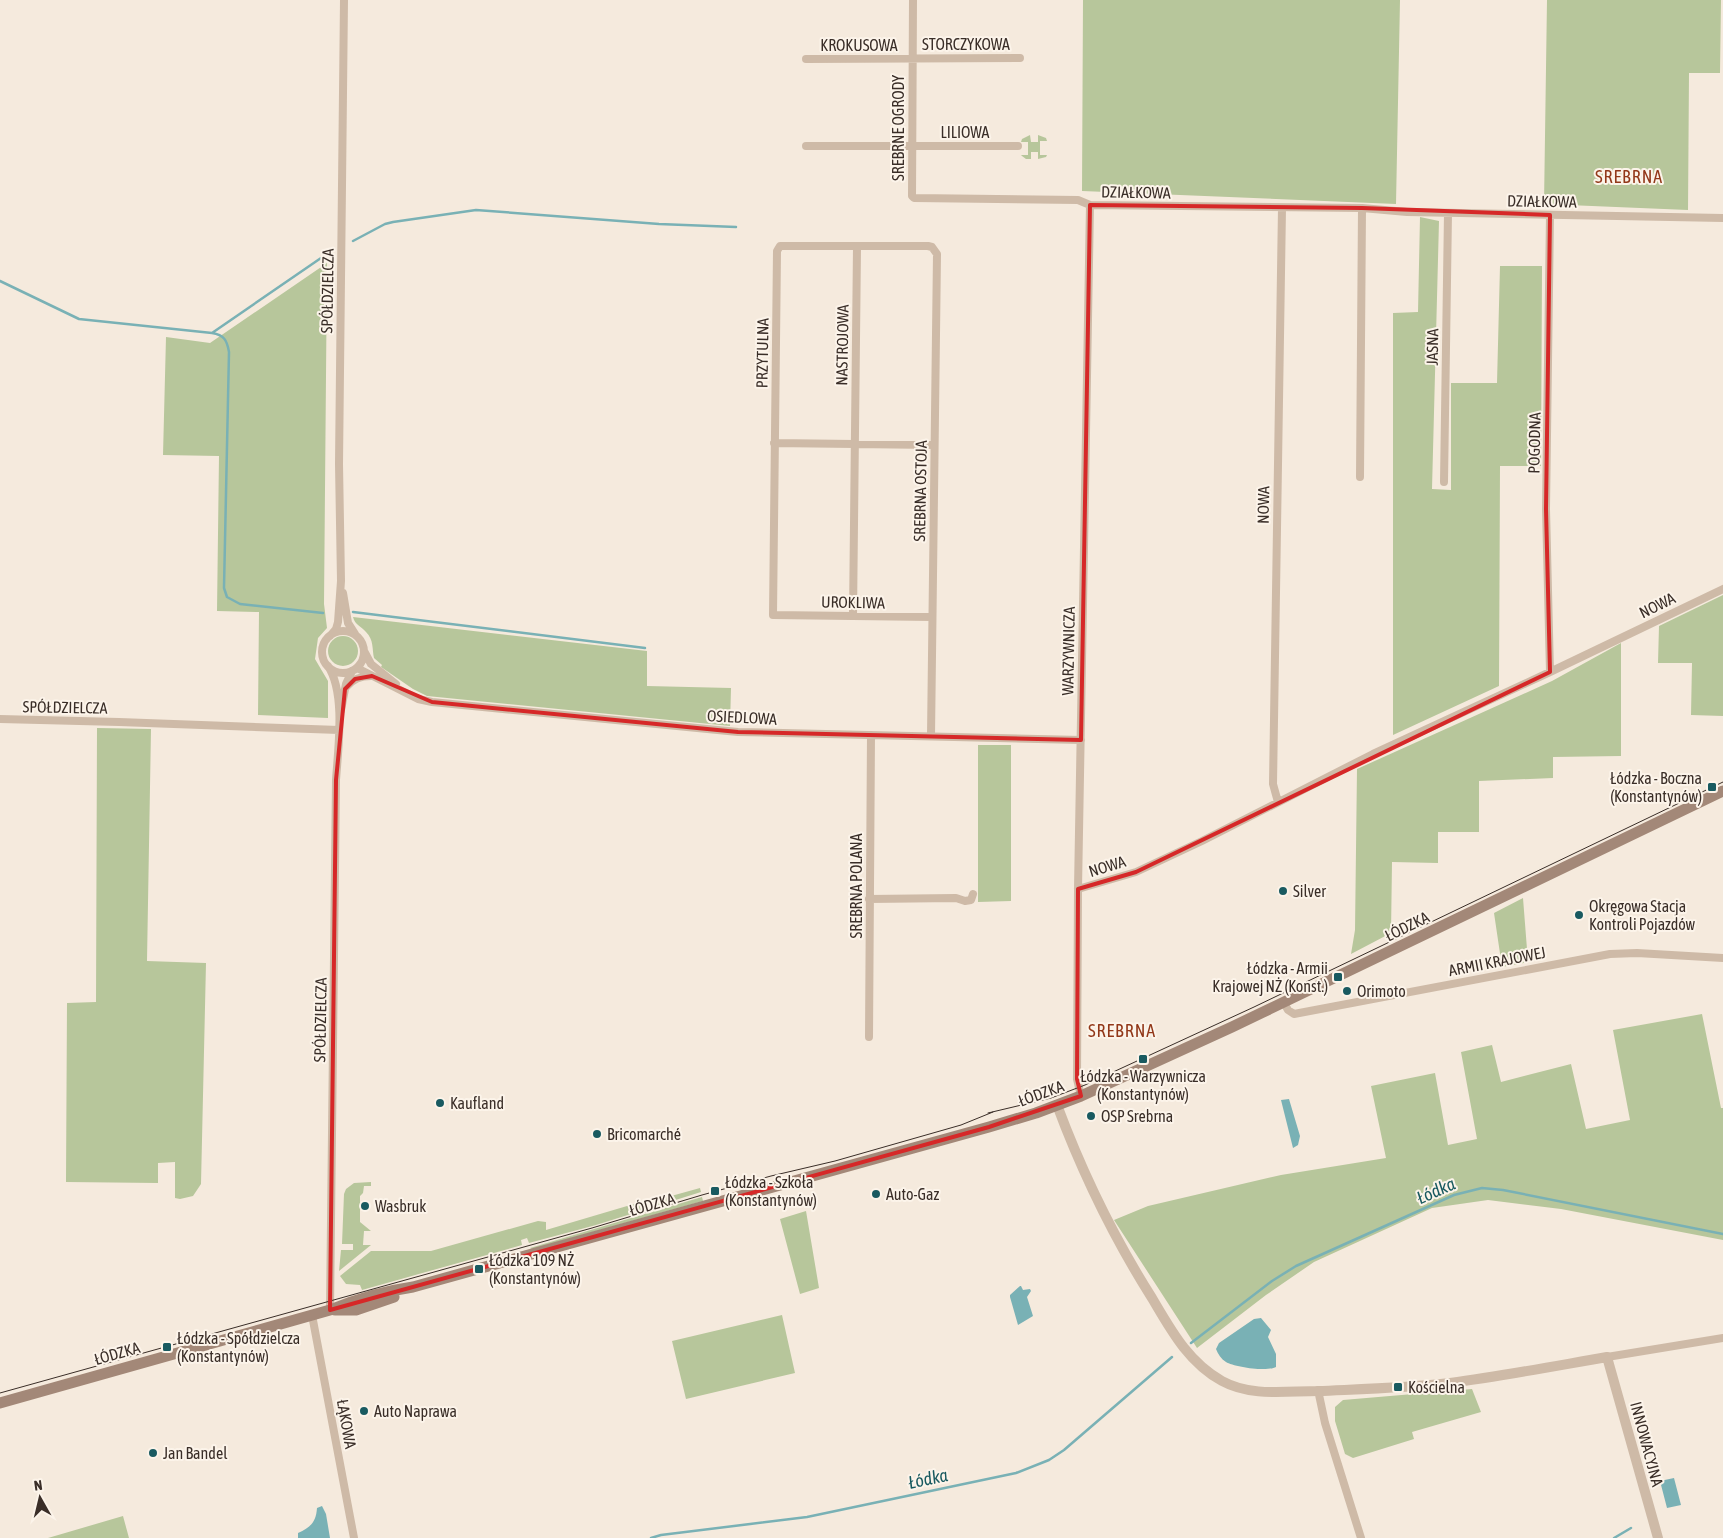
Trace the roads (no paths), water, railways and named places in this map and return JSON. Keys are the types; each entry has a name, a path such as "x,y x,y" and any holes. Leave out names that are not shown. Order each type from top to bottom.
{"main road":[{"name":"ŁÓDZKA","path":"0,1403 330,1310 350,1311 364,1308 413,1287 979,1130 1057,1105 1081,1096 1284,1003 1723,791"}],"street":[{"name":"SPÓŁDZIELCZA","path":"340,581 339,500 344,0"},
{"name":"SREBRNE OGRODY","path":"913,0 912,196 924,200 1078,200 1090,206"},
{"name":"KROKUSOWA","path":"806,58 912,58"},
{"name":"STORCZYKOWA","path":"912,58 1020,58"},
{"name":"LILIOWA","path":"806,146 1018,146"},
{"name":"DZIAŁKOWA","path":"1090,206 1362,208 1407,212 1723,218"},
{"name":"WARZYWNICZA","path":"1081,1096 1077,1082 1078,889 1090,206"},
{"name":"NOWA","path":"1278,802 1273,784 1282,208"},
{"path":"1360,477 1362,208"},
{"name":"JASNA","path":"1444,482 1448,213"},
{"name":"POGODNA","path":"1550,215 1546,509 1550,672"},
{"name":"PRZYTULNA","path":"773,614 778,248 780,246 928,246 932,248"},
{"name":"NASTROJOWA","path":"854,616 857,247"},
{"name":"SREBRNA OSTOJA","path":"931,736 937,254 932,248"},
{"path":"774,443 934,445"},
{"path":"339,726 336,684 334,675 324,659 323,650 325,642 336,629 338,622 340,581"},
{"path":"339,726 348,677 362,662 364,651 362,643 348,623 340,581"},
{"name":"NOWA","path":"1078,889 1136,872 1202,841 1373,754 1723,589"},
{"name":"UROKLIWA","path":"773,614 932,617"},
{"path":"330,636 338,632 347,631 358,637"},
{"name":"OSIEDLOWA","path":"364,651 371,664 405,691"},
{"path":"328,666 341,672 354,669"},
{"name":"OSIEDLOWA","path":"354,669 423,700 440,704 738,732 1081,740"},
{"path":"345,688 355,679 372,676"},
{"name":"SPÓŁDZIELCZA","path":"0,720 339,726 336,780 330,1310"},
{"name":"SREBRNA POLANA","path":"869,1038 871,735"},
{"path":"869,898 956,898 965,901 971,900 973,894"},
{"name":"ARMII KRAJOWEJ","path":"1284,1003 1290,1013 1294,1014 1610,954 1637,953 1723,958"},
{"path":"1057,1105 1116,1239 1174,1334 1189,1355 1200,1366 1234,1387 1264,1392 1372,1389 1451,1383 1723,1338"},
{"name":"ŁĄKOWA","path":"312,1315 354,1538"},
{"name":"INNOWACYJNA","path":"1607,1357 1658,1538"},
{"path":"1318,1390 1323,1417 1361,1538"}],"water":[{"path":"1289,1099 1300,1136 1298,1145 1293,1148 1281,1100"},
{"path":"1020,1286 1023,1290 1030,1289 1031,1291 1027,1297 1033,1316 1018,1325 1010,1295"},
{"path":"1261,1318 1271,1330 1268,1337 1276,1354 1276,1367 1266,1369 1251,1368 1236,1366 1226,1362 1216,1349 1219,1343 1254,1319"},
{"path":"1674,1478 1681,1505 1667,1508 1660,1481"},
{"path":"322,1506 326,1514 330,1538 298,1538 298,1533 312,1524 317,1508"}],"waterway":[{"path":"353,241 385,224 476,210 659,224 736,227"},
{"path":"0,281 79,319 212,333 321,258"},
{"path":"212,333 224,339 229,352 224,588 227,597 240,604 323,613"},
{"path":"353,612 645,648"},
{"name":"Łódka","path":"1191,1343 1272,1281 1296,1266 1454,1195 1482,1188 1503,1190 1723,1234"},
{"name":"Łódka","path":"651,1538 661,1535 807,1517 1016,1473 1049,1460 1064,1450 1172,1357"},
{"path":"1614,1538 1631,1528"}],"tram line":[{"path":"988,1113 1051,1098 1085,1085 1254,1007 1723,782"},
{"path":"0,1393 592,1228 702,1195 835,1161 961,1125 993,1112"}],"place":[{"name":"Łódzka - Boczna (Konstantynów)","path":"1712,787"},
{"name":"Silver","path":"1283,891"},
{"name":"Okręgowa Stacja Kontroli Pojazdów","path":"1579,915"},
{"name":"Łódzka - Armii Krajowej NŻ (Konst.)","path":"1338,977"},
{"name":"Orimoto","path":"1347,991"},
{"name":"Łódzka - Warzywnicza (Konstantynów)","path":"1143,1059"},
{"name":"Kaufland","path":"440,1103"},
{"name":"OSP Srebrna","path":"1091,1116"},
{"name":"Bricomarché","path":"597,1134"},
{"name":"Łódzka - Szkoła (Konstantynów)","path":"715,1191"},
{"name":"Auto-Gaz","path":"876,1194"},
{"name":"Wasbruk","path":"365,1206"},
{"name":"Łódzka 109 NŻ (Konstantynów)","path":"479,1269"},
{"name":"Łódzka - Spółdzielcza (Konstantynów)","path":"167,1347"},
{"name":"Kościelna","path":"1398,1387"},
{"name":"Auto Naprawa","path":"364,1411"},
{"name":"Jan Bandel","path":"153,1453"}],"district":[{"name":"SREBRNA","path":"1629,177"},
{"name":"SREBRNA","path":"1122,1031"}]}
